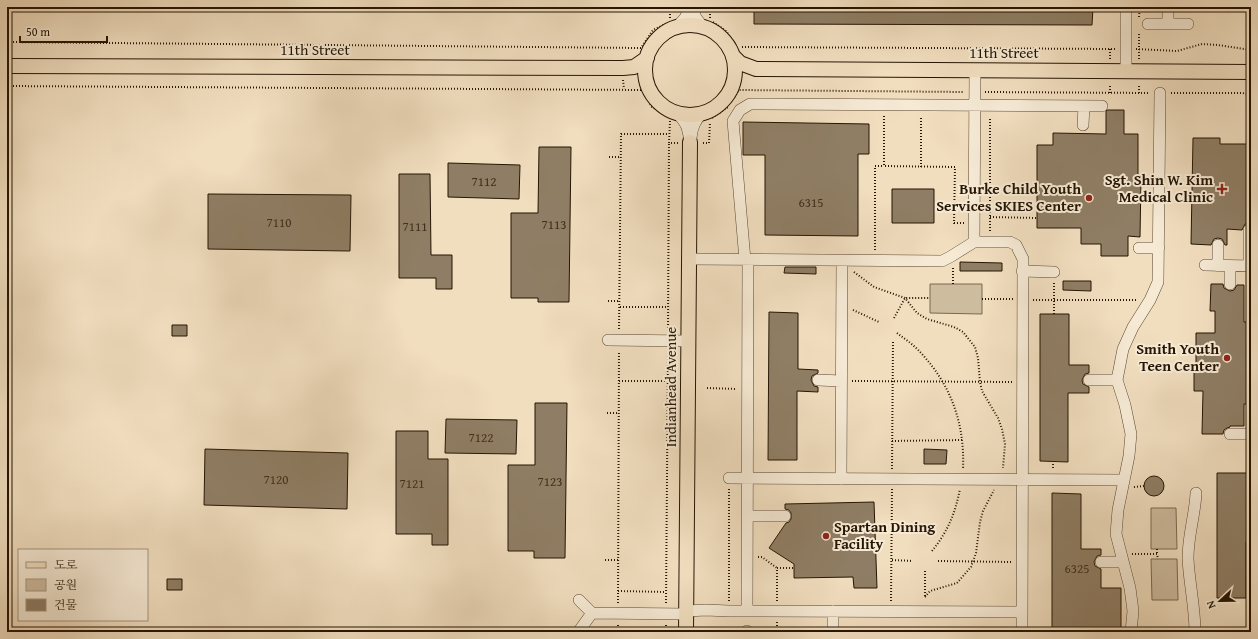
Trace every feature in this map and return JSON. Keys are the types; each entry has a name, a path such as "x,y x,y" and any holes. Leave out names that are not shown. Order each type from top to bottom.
{"main road":[{"path":"733,56 735,71 734,83 729,93 722,102 714,108 702,113 692,115 676,112 665,107 656,99 647,81 645,70 647,58 652,46 665,32 677,27 690,25 703,26 712,30 722,38 733,56 740,63 756,68"},
{"path":"623,68 634,67 647,58"},
{"name":"11th Street","path":"7,66 623,68"},
{"path":"623,68 633,70 641,74 647,81"},
{"path":"734,83 747,72 756,68"},
{"name":"11th Street","path":"756,68 1251,72"},
{"name":"Indianhead Avenue","path":"686,632 690,142"}],"street":[{"path":"691,7 696,18 703,26"},
{"path":"677,27 685,18 691,7"},
{"path":"1126,7 1126,49 1133,71"},
{"path":"1168,7 1168,24"},
{"path":"1142,24 1188,24"},
{"path":"974,242 975,70"},
{"path":"1131,632 1133,611 1130,588 1116,534 1118,510 1129,456 1131,434 1125,404 1117,380 1123,349 1133,327 1150,300 1158,282 1160,93"},
{"path":"747,611 748,389 746,260 734,121 740,110 750,104 1102,106"},
{"path":"1083,125 1084,106"},
{"path":"676,112 684,121 688,129 690,142"},
{"path":"690,142 695,121 702,113"},
{"path":"1205,265 1250,266 1249,230"},
{"path":"689,259 942,261 953,256 974,242 1010,242 1016,245 1023,259 1022,632"},
{"path":"1218,245 1218,266"},
{"path":"1139,248 1159,248"},
{"path":"841,478 842,260"},
{"path":"1230,266 1230,284"},
{"path":"1022,271 1054,272"},
{"path":"608,340 689,341"},
{"path":"818,380 841,380"},
{"path":"1089,380 1117,380"},
{"path":"1230,434 1251,434"},
{"path":"729,478 1124,480"},
{"path":"1195,632 1188,558 1196,493"},
{"path":"747,516 785,516"},
{"path":"1101,562 1122,558"},
{"path":"579,600 592,613 618,614 666,614 706,610 1022,612"},
{"path":"833,611 833,632"},
{"path":"579,631 592,613"}],"path":[{"path":"7,42 641,48 653,30 670,21 670,7"},
{"path":"710,7 710,20 726,30 737,47 1139,49 1177,51 1202,44 1251,50"},
{"path":"1139,93 1133,71 1139,49 1142,24 1140,7"},
{"path":"623,47 624,90"},
{"path":"7,86 642,90 652,107 670,118 666,632"},
{"path":"669,143 709,143 710,120 728,107 739,90 1243,93 1251,96"},
{"path":"884,105 884,166"},
{"path":"921,105 921,167"},
{"path":"990,106 990,242"},
{"path":"618,632 620,134 669,134"},
{"path":"609,157 620,157"},
{"path":"874,261 875,166 955,167 954,223 974,223"},
{"path":"990,217 1037,218"},
{"path":"953,256 953,284"},
{"path":"842,260 858,276 874,287 905,298 930,298"},
{"path":"1054,272 1054,314"},
{"path":"894,318 905,298"},
{"path":"905,298 917,313 927,319 954,327 963,332 975,347 978,358 982,391 998,418 1005,444 1004,462 1000,480 983,511 976,553 971,567 957,583 930,591 925,597"},
{"path":"982,299 1150,300"},
{"path":"608,301 620,301"},
{"path":"620,307 668,307"},
{"path":"841,308 855,311 879,322"},
{"path":"897,333 920,352 938,373 959,418 964,453 962,479 950,525 932,551"},
{"path":"841,380 1022,382"},
{"path":"619,381 667,381"},
{"path":"707,388 748,389"},
{"path":"607,413 619,413"},
{"path":"892,441 962,440"},
{"path":"729,478 729,611"},
{"path":"1157,549 1158,559"},
{"path":"1122,558 1157,554"},
{"path":"747,557 762,557 777,568 794,568"},
{"path":"605,560 618,560"},
{"path":"891,560 913,561"},
{"path":"938,561 1022,562"},
{"path":"777,568 777,632"},
{"path":"925,572 925,612"},
{"path":"618,591 666,592"}],"green space":[{"path":"930,284 982,284 982,314 930,313"},
{"path":"1151,508 1176,508 1177,549 1151,549"},
{"path":"1151,559 1177,559 1178,600 1152,600"}],"building":[{"path":"754,7 1093,7 1092,25 754,24"},
{"name":"Burke Child Youth Services SKIES Center","path":"1107,110 1124,110 1124,134 1138,134 1138,179 1141,178 1140,237 1128,236 1128,256 1101,256 1101,244 1081,244 1081,228 1037,228 1037,145 1053,145 1053,133 1106,134"},
{"path":"743,122 869,124 869,154 858,154 858,236 765,235 765,155 743,155"},
{"name":"Sgt. Shin W. Kim Medical Clinic","path":"1193,138 1220,138 1220,144 1251,144 1251,223 1245,224 1242,230 1227,229 1227,245 1225,245 1222,239 1218,238 1214,239 1211,245 1191,244"},
{"path":"539,147 571,147 569,302 538,302 538,298 511,298 511,213 538,213"},
{"path":"448,163 520,165 519,199 448,197"},
{"path":"399,174 430,174 431,255 452,255 452,289 436,289 436,278 399,278"},
{"path":"892,189 934,189 934,223 892,223"},
{"path":"208,194 351,195 350,251 208,249"},
{"path":"960,262 1002,263 1002,271 960,271"},
{"path":"785,267 816,267 816,274 784,273"},
{"path":"1063,281 1091,281 1091,291 1063,290"},
{"name":"Smith Youth Teen Center","path":"1211,284 1223,284 1224,288 1230,291 1234,290 1237,285 1244,285 1244,322 1248,322 1248,331 1251,331 1251,404 1244,404 1244,426 1230,426 1224,430 1223,434 1202,434 1203,391 1194,391 1194,368 1196,368 1196,333 1215,333 1215,311 1210,311"},
{"path":"769,312 798,313 798,369 818,370 818,373 812,376 811,380 814,386 818,387 818,392 797,391 797,460 768,460"},
{"path":"1040,314 1069,314 1069,365 1089,365 1089,373 1085,374 1082,380 1083,384 1089,387 1089,393 1068,393 1068,462 1040,461"},
{"path":"172,325 187,325 187,336 172,336"},
{"path":"535,403 567,403 565,558 534,558 534,551 508,551 508,465 535,465"},
{"path":"446,419 517,420 516,454 445,453"},
{"path":"396,431 428,431 428,459 448,459 448,545 432,545 432,534 396,534"},
{"path":"205,449 348,453 347,509 204,505"},
{"path":"924,449 947,450 946,464 924,464"},
{"path":"1217,473 1247,473 1247,516 1251,516 1251,542 1246,542 1246,598 1217,598"},
{"path":"1154,476 1161,479 1164,486 1161,493 1154,496 1147,493 1144,486 1147,479"},
{"path":"1052,493 1081,494 1081,549 1101,549 1101,555 1097,556 1094,562 1095,566 1101,569 1101,588 1121,588 1121,632 1052,632"},
{"name":"Spartan Dining Facility","path":"874,502 877,588 854,588 853,577 794,578 794,564 769,548 786,523 791,519 791,513 789,510 785,509 785,504"},
{"path":"167,579 182,579 182,590 167,590"}],"place":[{"name":"Sgt. Shin W. Kim Medical Clinic","path":"1222,189"},
{"name":"Burke Child Youth Services SKIES Center","path":"1089,198"},
{"name":"Smith Youth Teen Center","path":"1227,358"},
{"name":"Spartan Dining Facility","path":"826,536"}]}
